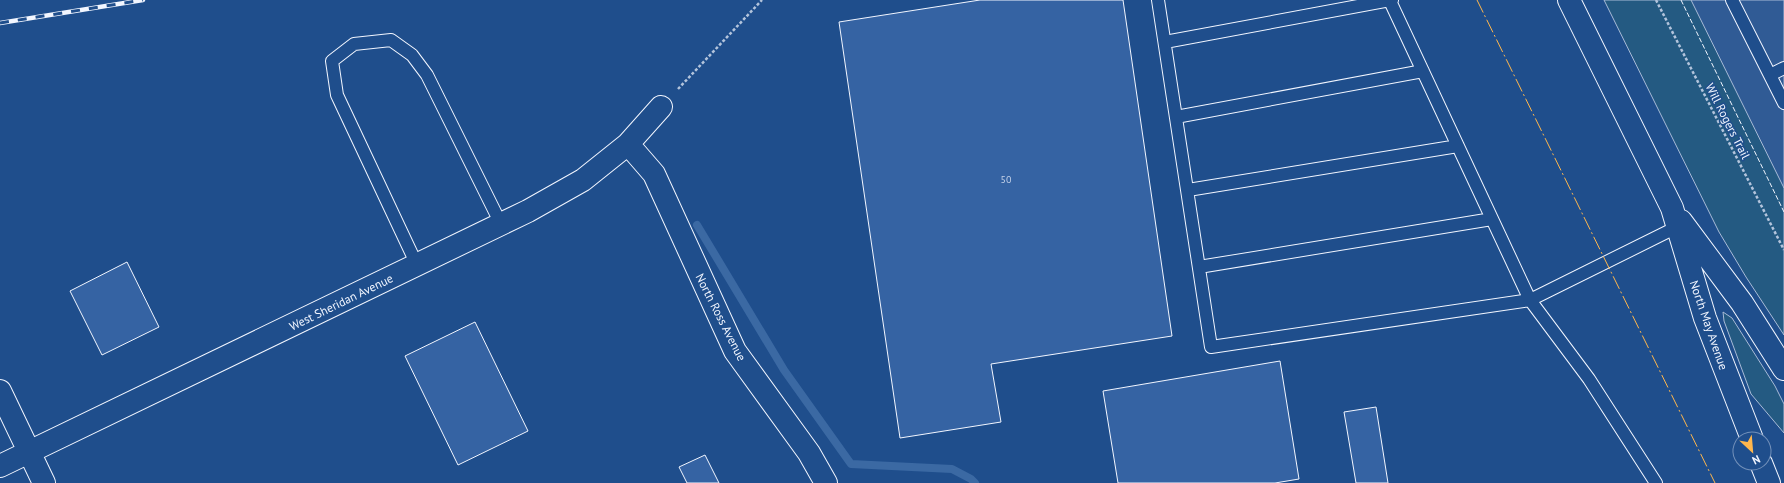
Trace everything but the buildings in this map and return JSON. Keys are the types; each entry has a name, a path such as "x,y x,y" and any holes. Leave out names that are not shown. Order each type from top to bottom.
{"street":[{"name":"North May Avenue","path":"1569,0 1675,218 1705,318 1749,431"},
{"name":"West Sheridan Avenue","path":"0,466 501,224 582,180 628,144 661,107"},
{"name":"North Ross Avenue","path":"628,144 654,174 735,350 809,453 826,483"},
{"name":"North May Avenue","path":"1675,218 1742,303 1784,369"},
{"path":"0,391 44,483"},
{"path":"1764,471 1769,483"}],"lane":[{"path":"1158,0 1212,348 1530,300 1675,218"},
{"path":"1165,42 1391,0 1530,300 1589,379 1656,483"},
{"path":"1737,2 1784,103"},
{"path":"417,265 337,95 332,61 354,44 391,40 412,55 427,75 501,224"},
{"path":"1770,75 1784,68"},
{"path":"1176,117 1423,71"},
{"path":"1188,190 1458,146"},
{"path":"1199,267 1492,219"}],"path":[{"path":"661,107 762,0"},
{"name":"Will Rogers Trail","path":"1656,0 1784,250"}],"shaded area":[{"path":"1604,0 1784,0 1784,335 1719,232"},
{"path":"1691,0 1784,0 1784,188"},
{"path":"1723,312 1732,318 1775,386 1784,404 1784,433 1751,394 1724,321"}],"waterway":[{"path":"697,225 784,370 851,464 952,469 971,479 975,483"}],"railway":[{"path":"0,23 143,0"}],"fence":[{"path":"1681,0 1784,212"}],"power":[{"path":"1477,0 1715,483"}]}
